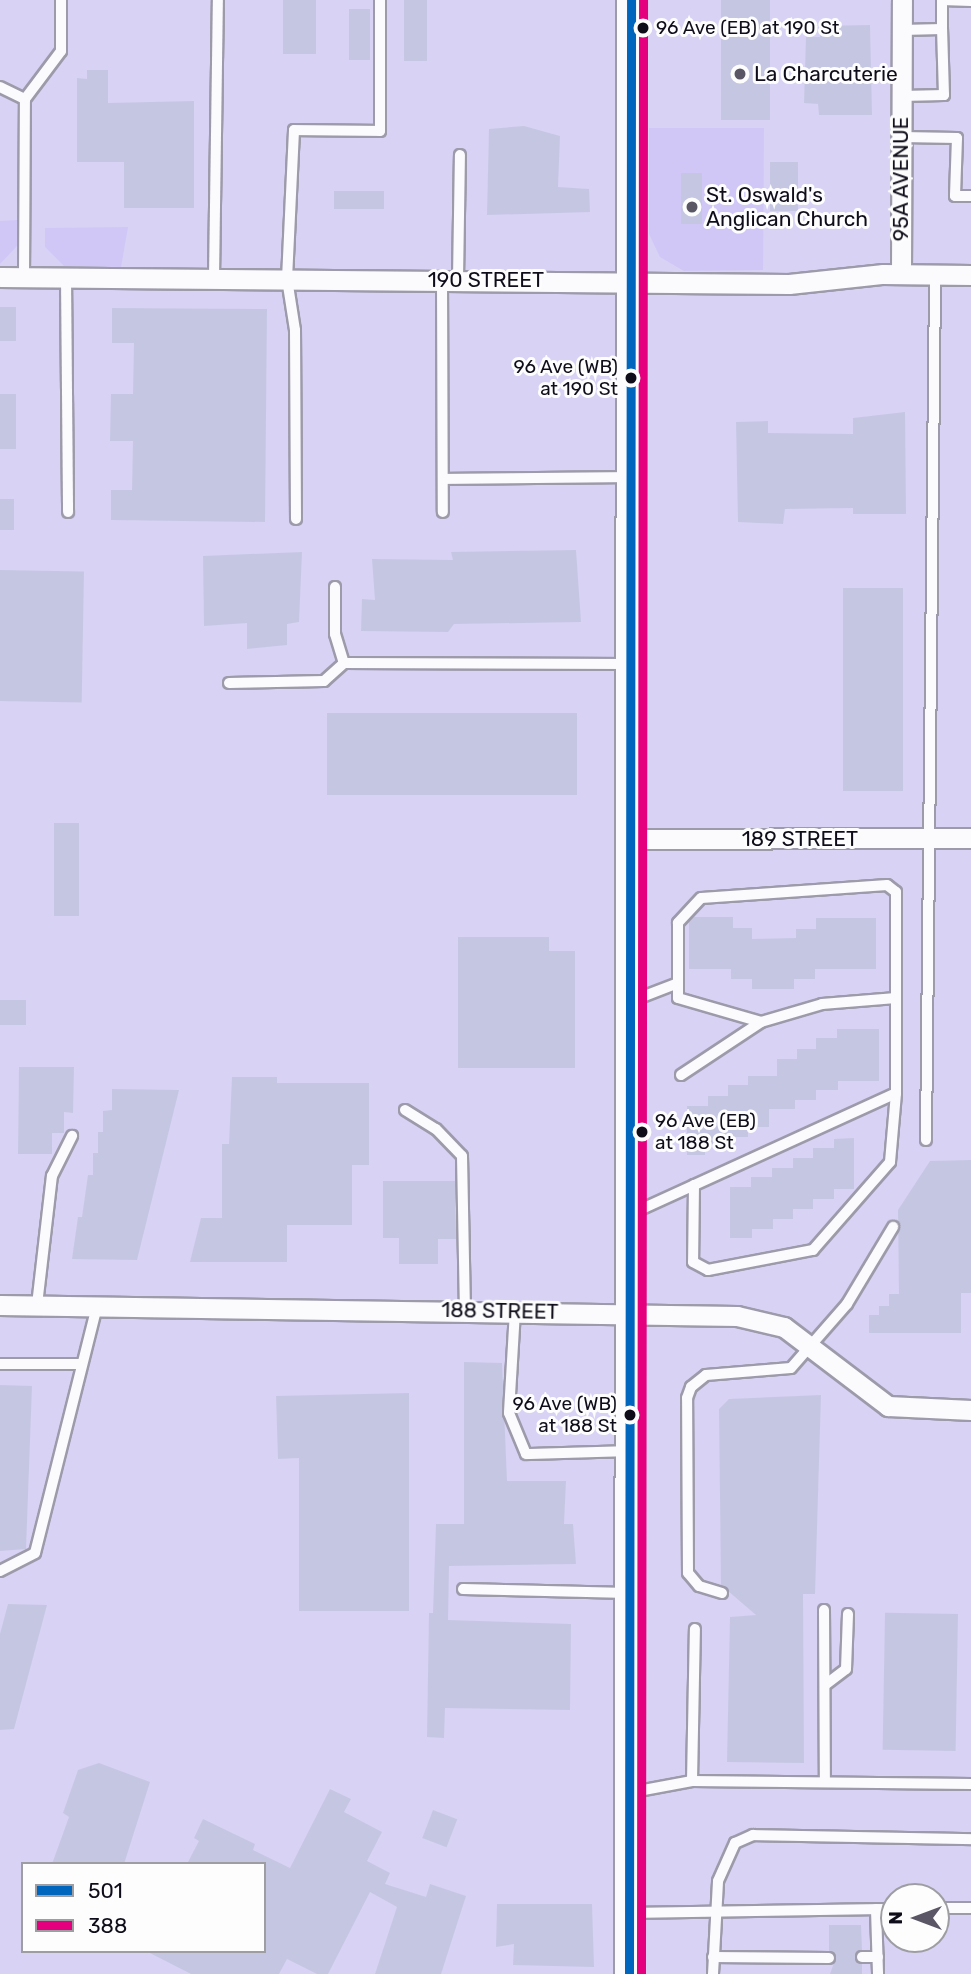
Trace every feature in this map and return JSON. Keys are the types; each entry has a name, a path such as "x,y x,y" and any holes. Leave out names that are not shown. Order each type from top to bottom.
{"main road":[{"path":"629,1974 631,0"}],"street":[{"name":"95A AVENUE","path":"901,274 902,0"},
{"name":"190 STREET","path":"0,277 789,284 901,274 971,275"},
{"name":"189 STREET","path":"629,839 971,838"},
{"name":"188 STREET","path":"0,1305 465,1310 758,1318 779,1324 812,1345 888,1406 971,1410"}],"lane":[{"path":"24,277 25,99 61,51 61,0"},
{"path":"214,278 218,0"},
{"path":"296,519 295,330 288,279 294,130 380,131 380,0"},
{"path":"902,96 944,96 942,0 971,1"},
{"path":"902,30 943,29"},
{"path":"0,87 25,99"},
{"path":"902,138 957,138 955,196 971,196"},
{"path":"443,512 450,279 460,155"},
{"path":"926,1140 935,275"},
{"path":"66,277 68,512"},
{"path":"443,479 630,477"},
{"path":"335,587 335,634 344,663"},
{"path":"229,683 324,681 344,663 631,664"},
{"path":"694,1185 692,1262 708,1270 813,1250 890,1161 897,1093 896,892 887,885 701,898 678,923 678,998 761,1022"},
{"path":"630,1002 678,983"},
{"path":"681,1075 761,1022 822,1004 896,998"},
{"path":"629,1214 897,1093"},
{"path":"405,1111 436,1129 462,1156 465,1310"},
{"path":"37,1306 52,1176 72,1136"},
{"path":"722,1592 699,1586 688,1573 687,1398 696,1380 706,1375 781,1372 792,1368 847,1304 893,1227"},
{"path":"0,1572 35,1553 80,1364 97,1306"},
{"path":"515,1311 509,1413 526,1454 630,1451"},
{"path":"0,1364 80,1364"},
{"path":"463,1589 629,1593"},
{"path":"824,1611 825,1780"},
{"path":"825,1685 846,1669 848,1614"},
{"path":"692,1781 695,1629"},
{"path":"629,1793 692,1781 825,1780 971,1784"},
{"path":"713,1974 714,1911 724,1859 735,1843 753,1835 971,1839"},
{"path":"950,1908 971,1908"},
{"path":"876,1909 878,1974"},
{"path":"629,1913 880,1909"},
{"path":"713,1956 829,1958"},
{"path":"862,1957 877,1957"}],"shaded area":[{"path":"0,0 971,0 971,1974 0,1974"},
{"path":"649,128 764,128 763,270 684,271 660,257 649,234"},
{"path":"18,220 17,246 0,264 0,221"},
{"path":"128,227 121,267 64,266 45,247 45,228"}],"building":[{"path":"283,0 316,0 316,54 283,54"},
{"path":"404,0 427,0 427,61 404,61"},
{"path":"721,0 770,0 770,120 721,120"},
{"path":"349,9 370,9 370,60 349,60"},
{"path":"870,25 872,115 819,115 818,104 804,103 806,37 820,37 820,26"},
{"path":"87,70 108,70 108,103 194,101 194,208 124,208 124,162 77,162 77,78 87,79"},
{"path":"524,126 560,136 558,187 589,189 590,212 487,215 489,129"},
{"path":"770,162 798,162 798,211 770,211"},
{"name":"St. Oswald's Anglican Church","path":"681,173 702,173 702,224 681,224"},
{"path":"334,191 384,191 384,209 334,209"},
{"path":"0,307 16,307 16,341 0,341"},
{"path":"112,308 267,309 265,522 111,520 111,490 132,490 133,441 110,441 111,394 133,394 134,343 112,343"},
{"path":"0,394 16,394 16,449 0,449"},
{"path":"905,412 906,514 853,514 853,508 785,509 783,524 738,522 736,422 768,421 768,433 853,434 853,418"},
{"path":"0,499 14,499 14,530 0,530"},
{"path":"576,550 581,622 454,624 448,632 361,631 362,599 375,600 372,559 453,560 451,552"},
{"path":"302,552 299,622 287,624 287,645 247,649 247,623 204,626 203,556"},
{"path":"0,570 84,571 82,702 0,701"},
{"path":"843,588 903,588 903,791 843,791"},
{"path":"327,713 577,713 577,795 327,795"},
{"path":"54,823 79,823 79,916 54,916"},
{"path":"694,917 733,917 733,928 752,928 752,939 796,938 796,929 816,929 816,918 876,918 876,969 815,969 815,979 794,979 794,989 752,989 752,979 731,979 731,969 689,969 689,922"},
{"path":"458,937 549,937 549,951 575,951 575,1068 458,1068"},
{"path":"0,1000 26,1000 26,1025 0,1025"},
{"path":"837,1029 879,1029 879,1081 838,1081 838,1090 816,1090 816,1100 795,1100 795,1109 769,1109 769,1127 748,1127 748,1137 727,1137 727,1146 705,1146 705,1155 687,1155 687,1106 708,1106 708,1096 728,1096 728,1085 748,1085 748,1076 777,1076 777,1059 797,1059 797,1049 816,1049 816,1038 837,1038"},
{"path":"19,1067 74,1067 73,1113 64,1112 64,1133 52,1133 52,1154 18,1154"},
{"path":"232,1077 277,1077 277,1083 369,1083 369,1165 352,1165 352,1225 287,1225 287,1262 190,1262 201,1218 222,1218 222,1144 229,1144"},
{"path":"112,1089 179,1090 137,1260 72,1259 88,1175 93,1175 93,1153 98,1153 98,1132 103,1132 103,1111 112,1110"},
{"path":"854,1138 854,1189 834,1189 834,1199 813,1199 813,1209 793,1209 793,1219 773,1219 773,1229 752,1229 752,1238 730,1238 730,1187 751,1187 751,1177 772,1177 772,1168 793,1168 793,1158 813,1158 813,1148 834,1148 834,1139"},
{"path":"971,1160 971,1293 961,1293 961,1333 869,1333 869,1315 879,1315 879,1306 889,1306 889,1294 899,1294 898,1210 930,1161"},
{"path":"383,1181 455,1181 456,1239 438,1239 438,1264 399,1264 399,1238 383,1238"},
{"path":"464,1362 502,1363 507,1481 566,1481 564,1524 573,1524 576,1564 449,1566 448,1620 571,1624 570,1710 445,1708 444,1738 427,1737 429,1613 433,1613 436,1524 464,1524"},
{"path":"0,1385 32,1386 26,1549 0,1551"},
{"path":"409,1393 409,1611 299,1611 299,1458 278,1459 276,1396"},
{"path":"821,1395 815,1594 803,1594 804,1763 727,1762 730,1617 756,1615 721,1585 719,1409 729,1399"},
{"path":"8,1604 47,1605 14,1729 0,1730 0,1634"},
{"path":"885,1613 958,1614 956,1751 883,1750"},
{"path":"99,1763 150,1782 125,1862 53,1862 69,1817 63,1813 78,1770"},
{"path":"330,1789 351,1799 344,1812 382,1832 367,1861 390,1873 385,1884 426,1897 430,1884 466,1896 441,1974 375,1974 397,1907 370,1892 328,1974 317,1974 287,1959 279,1974 191,1974 150,1953 266,1953 266,1862 188,1862 199,1841 194,1838 203,1819 255,1844 253,1850 290,1868"},
{"path":"433,1810 457,1819 447,1847 422,1838"},
{"path":"497,1904 592,1904 594,1967 513,1965 514,1944 496,1947"},
{"path":"829,1925 861,1925 862,1950 855,1958 862,1964 862,1974 830,1974 836,1957 829,1951"}],"transit line":[{"name":"501","path":"629,1974 631,0"},
{"name":"388","path":"641,1974 643,0"}],"place":[{"name":"96 Ave (EB) at 190 St","path":"643,28"},
{"name":"La Charcuterie","path":"740,74"},
{"name":"St. Oswald's Anglican Church","path":"692,207"},
{"name":"96 Ave (WB) at 190 St","path":"631,378"},
{"name":"96 Ave (EB) at 188 St","path":"642,1132"},
{"name":"96 Ave (WB) at 188 St","path":"630,1415"}]}
